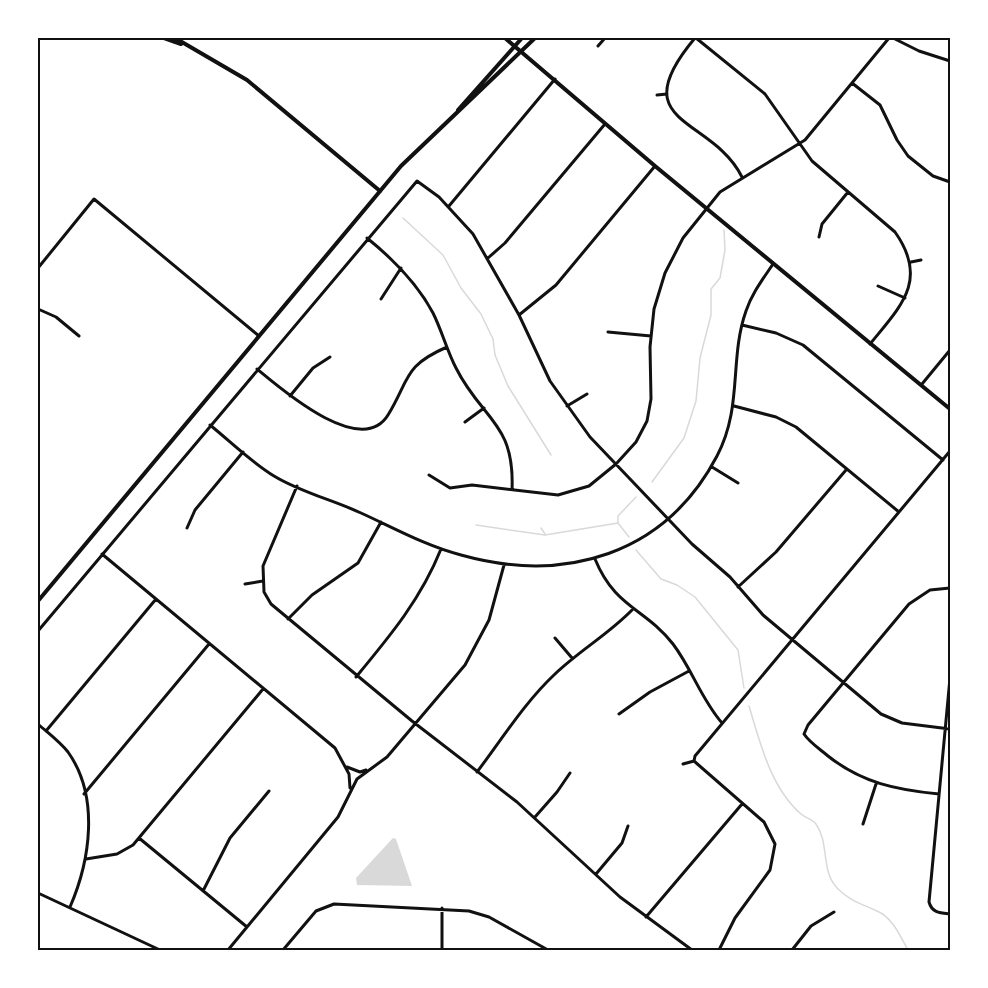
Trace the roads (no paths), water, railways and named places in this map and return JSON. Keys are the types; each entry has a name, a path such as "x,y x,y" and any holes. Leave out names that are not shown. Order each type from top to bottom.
{"main road":[{"path":"165,38 188,46"},
{"path":"175,38 247,80 380,191"},
{"path":"506,38 655,166 951,409"},
{"path":"38,601 380,191 418,148 458,110 522,38"},
{"path":"458,110 467,106 535,38"}],"street":[{"path":"598,46 605,38"},
{"path":"742,177 723,150 680,119 667,94 672,66 696,38 765,94 816,165 895,232 912,262 911,279 905,298 870,344"},
{"path":"429,475 450,488 472,485 547,494 572,493 590,486 616,464 636,442 650,411 651,336 654,309 665,273 683,238 706,208 720,192 800,144 812,133 891,38 919,51 951,61"},
{"path":"449,206 555,79"},
{"path":"852,83 880,105 897,140 908,156 933,176 950,182"},
{"path":"657,95 667,94"},
{"path":"488,258 505,243 605,124"},
{"path":"519,315 556,285 655,166"},
{"path":"38,631 417,181 429,188 449,206 473,234 519,315 545,370 567,406 590,437 668,519 738,587 763,615 843,683 891,719 912,725 951,729"},
{"path":"819,237 822,224 848,192"},
{"path":"38,268 94,199 259,336"},
{"path":"367,238 401,268 433,313 457,369 504,435 510,450 512,490"},
{"path":"912,262 921,260"},
{"path":"210,425 275,477 441,549 504,564 552,566 595,559 634,543 668,519 693,493 711,467 725,436 734,406 742,325 752,297 773,264"},
{"path":"381,298 401,268"},
{"path":"878,285 905,298"},
{"path":"38,309 56,317 79,336"},
{"path":"742,325 776,333 803,345 943,460"},
{"path":"608,332 651,336"},
{"path":"257,369 310,411 336,423 361,428 377,425 388,415 413,368 429,355 447,347"},
{"path":"922,384 951,350"},
{"path":"290,396 313,368 330,357"},
{"path":"567,406 587,394"},
{"path":"734,406 766,413 787,422 899,512"},
{"path":"465,422 484,408"},
{"path":"694,761 695,756 791,639 951,451"},
{"path":"187,528 195,510 243,452"},
{"path":"711,467 738,483"},
{"path":"738,587 776,552 846,470"},
{"path":"297,486 265,558 264,592 271,604 356,677 535,817 646,917 692,951"},
{"path":"288,619 312,596 358,563 381,522"},
{"path":"356,677 417,601 441,549"},
{"path":"102,554 334,748 346,766 350,790"},
{"path":"595,559 609,587 672,643 708,706 722,723"},
{"path":"228,951 338,817 350,790 368,770 387,757 465,665 480,639 495,604 504,564"},
{"path":"245,584 263,581"},
{"path":"939,794 876,784 838,764 804,734 808,724 913,601 930,590 951,588"},
{"path":"46,731 156,599"},
{"path":"477,772 530,701 572,658 612,630 633,609"},
{"path":"555,638 572,658"},
{"path":"84,794 210,644"},
{"path":"619,714 650,692 689,671"},
{"path":"951,678 928,902 931,908 938,913 951,914"},
{"path":"86,859 117,854 139,838 263,688"},
{"path":"38,724 58,742 75,765 84,794 89,837 86,859 70,907"},
{"path":"683,764 694,761"},
{"path":"694,761 769,829 775,844 770,870 735,918 719,951"},
{"path":"346,766 360,772 368,770"},
{"path":"535,817 570,773"},
{"path":"863,824 876,784"},
{"path":"203,891 230,838 269,791"},
{"path":"646,917 742,804"},
{"path":"596,874 622,843 628,826"},
{"path":"139,838 248,927"},
{"path":"38,893 160,951"},
{"path":"283,951 316,911 324,906 339,904 469,911 489,917 548,951"},
{"path":"442,908 442,951"},
{"path":"792,951 811,926 834,912"}],"waterway":[{"path":"403,218 443,255 461,288 481,314 493,339 495,355 508,386 551,455"},
{"path":"652,482 684,438 696,401 700,358 711,315 711,289 720,278 725,250 724,230"},
{"path":"629,537 618,523 618,516 636,497"},
{"path":"476,525 545,535 618,523"},
{"path":"541,528 545,534"},
{"path":"636,550 661,579 677,585 695,597 738,650 744,688"},
{"path":"749,706 762,750 774,778 791,803 803,815 815,822 820,832 832,882 847,897 883,914 895,928 908,950"}]}
